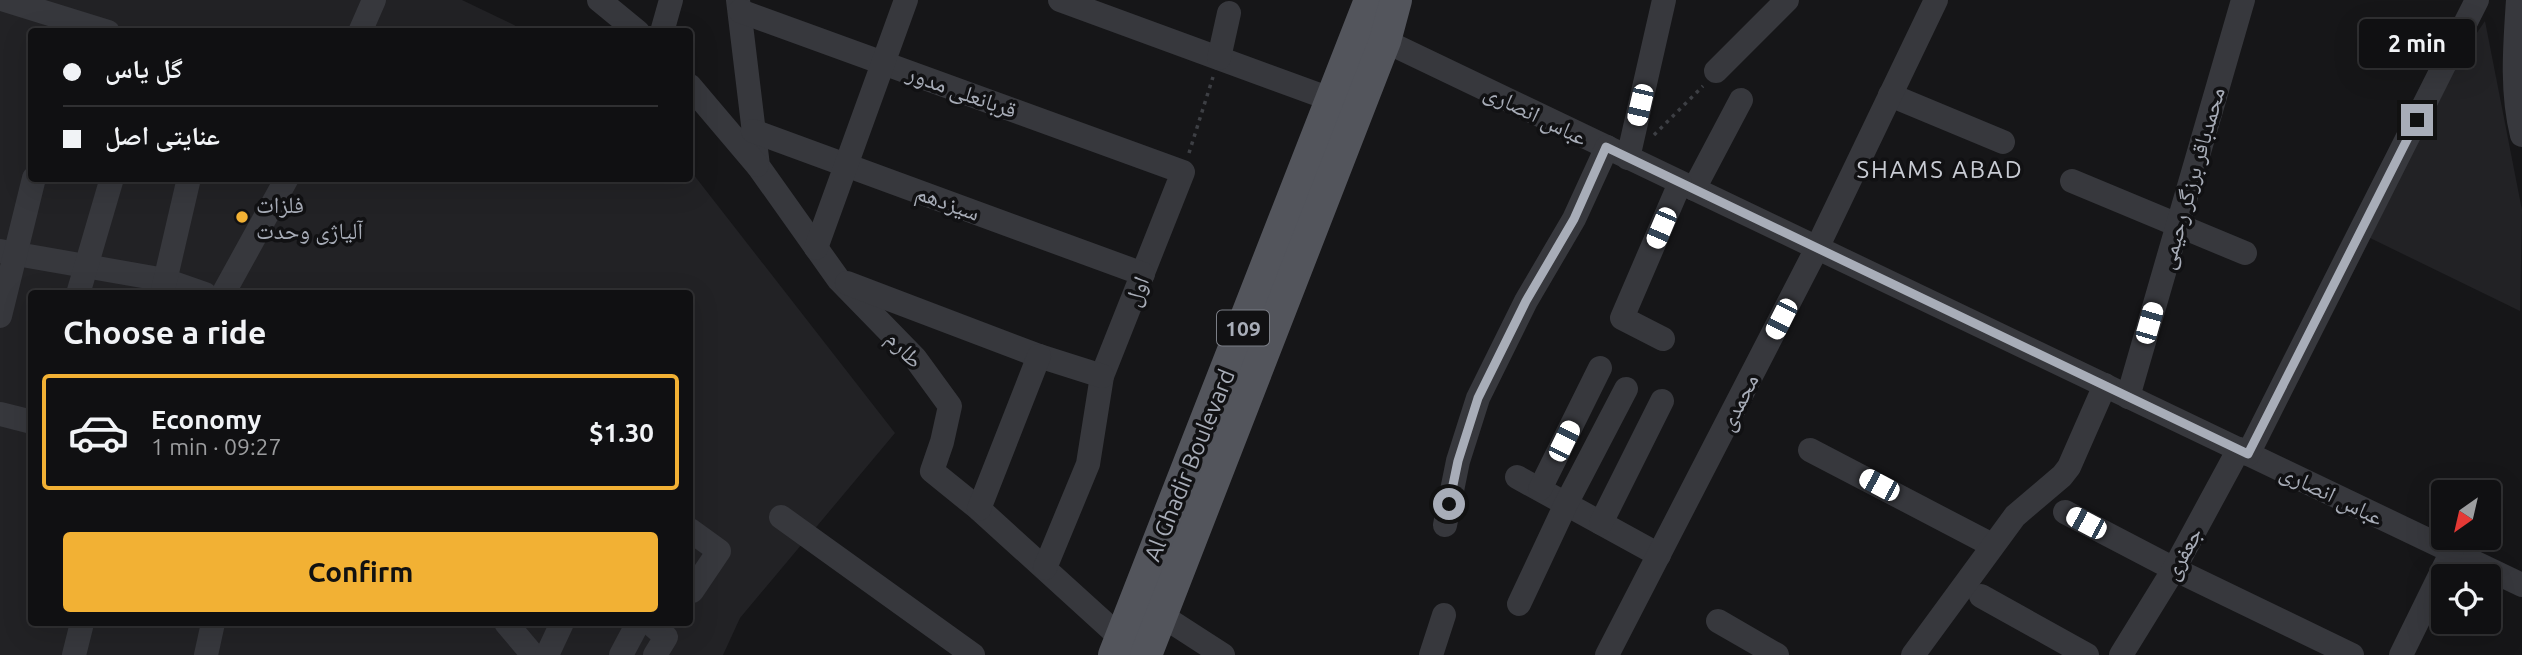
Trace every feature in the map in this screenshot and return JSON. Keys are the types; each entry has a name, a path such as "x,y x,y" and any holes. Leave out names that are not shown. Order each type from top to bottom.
{"main road":[{"name":"Al Ghadir Boulevard","path":"1127,649 1370,0"},
{"name":"Al Ghadir Boulevard","path":"1127,649 1161,615 1385,41 1396,0"}],"street":[{"path":"5,0 71,26"},
{"path":"362,28 374,0"},
{"path":"663,28 671,0"},
{"path":"816,248 906,0"},
{"path":"1060,0 1333,100"},
{"path":"1445,525 1458,461 1478,398 1526,301 1617,153 1664,0"},
{"path":"1716,71 1787,0"},
{"name":"محمدی","path":"1607,655 1817,248 1936,0"},
{"name":"محمدباقر برزگر رحیمی","path":"2129,397 2243,0"},
{"name":"جعفری","path":"2121,655 2244,452 2477,0"},
{"path":"2518,0 2515,47 2520,120"},
{"path":"606,2 634,28"},
{"name":"قربانعلی مدور","path":"742,4 883,63 1183,172"},
{"name":"طارم","path":"742,4 758,166 839,280 915,358 950,406 932,471 1045,568 1127,649"},
{"path":"1219,58 1229,13"},
{"name":"عباس انصاری","path":"1385,41 2522,584"},
{"path":"693,90 758,166"},
{"path":"1890,95 2003,142"},
{"path":"1663,340 1622,318 1687,186 1741,100"},
{"name":"سیزدهم","path":"753,131 1143,274"},
{"name":"اول","path":"1045,568 1088,464 1102,376 1183,172"},
{"path":"2073,181 2245,253"},
{"path":"0,316 7,253 33,182"},
{"path":"79,290 111,182"},
{"path":"163,287 188,182"},
{"path":"225,290 285,182"},
{"path":"7,253 85,267 181,290"},
{"path":"839,280 1040,356 1102,376"},
{"path":"979,509 1040,356"},
{"path":"1540,489 1600,368"},
{"path":"1913,655 2015,516 2069,467 2105,385"},
{"path":"1519,604 1566,504 1626,390"},
{"path":"1601,523 1662,401"},
{"path":"0,414 28,421"},
{"path":"1810,450 1992,545"},
{"path":"1517,477 1659,555"},
{"path":"2065,512 2174,569 2352,655"},
{"path":"781,517 973,655"},
{"path":"693,532 719,551 693,590"},
{"path":"2401,655 2452,551"},
{"path":"1981,596 2087,655"},
{"path":"1161,615 1223,655"},
{"path":"1431,655 1444,615"},
{"path":"1718,621 1777,655"},
{"path":"74,655 81,626"},
{"path":"206,655 212,626"},
{"path":"510,626 547,654 561,626"},
{"path":"621,655 636,626"},
{"path":"653,626 666,638 655,655"}],"path":[{"path":"1183,172 1219,58"},
{"path":"1617,153 1675,116 1716,71"}],"shaded area":[{"path":"0,0 462,0 518,28 28,28 28,182 693,182 693,174 895,433 740,618 723,655 0,655"},
{"path":"2485,21 2522,210 2520,311 2368,237 2466,49"}],"place":[{"name":"فلزات آلیاژی وحدت","path":"242,217"}],"district":[{"name":"SHAMS ABAD","path":"1940,169"}],"route":[{"path":"1449,504 1458,461 1478,398 1526,301 1574,219 1606,147 2248,454 2417,120"}]}
